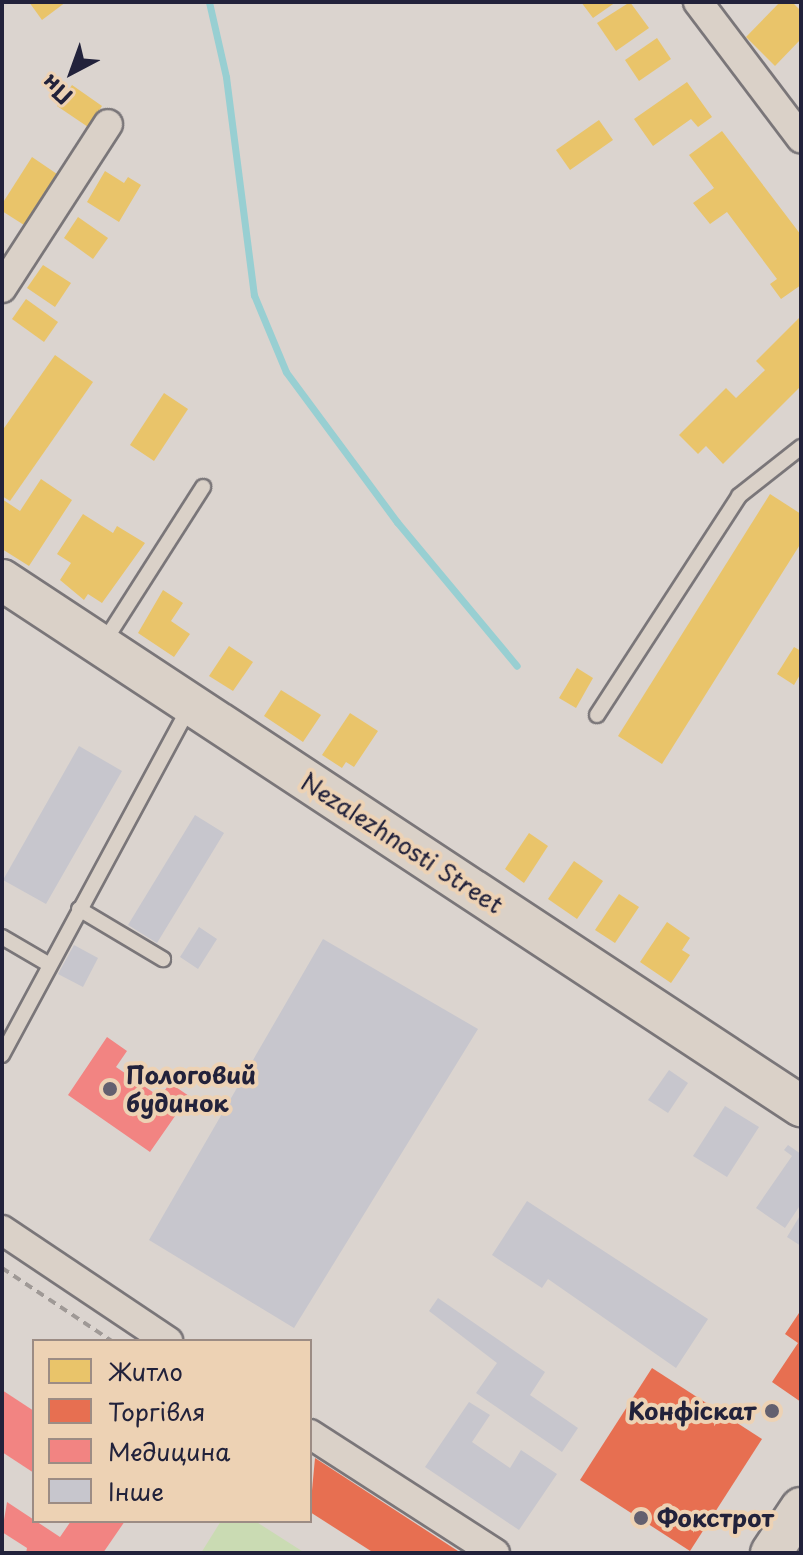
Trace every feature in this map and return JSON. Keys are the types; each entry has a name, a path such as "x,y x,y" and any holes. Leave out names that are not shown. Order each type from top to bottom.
{"street":[{"path":"698,2 801,138"},
{"path":"2,288 108,124"},
{"name":"Nezalezhnosti Street","path":"2,580 801,1106"},
{"path":"2,1230 165,1339"},
{"path":"312,1435 495,1553"},
{"path":"771,1553 801,1508"}],"lane":[{"path":"597,715 739,496 799,451"},
{"path":"102,646 203,487"},
{"path":"2,1055 48,964 191,704"},
{"path":"79,909 163,959"},
{"path":"2,937 48,964"}],"path":[{"path":"2,1268 109,1339"}],"green space":[{"path":"220,1523 258,1523 305,1553 201,1553"}],"building: Житло":[{"path":"29,2 66,2 42,20"},
{"path":"581,2 616,2 593,18"},
{"path":"630,2 649,28 616,51 597,23"},
{"path":"780,2 792,2 801,11 801,39 775,66 746,37"},
{"path":"657,38 671,59 639,81 625,60"},
{"path":"687,82 712,117 698,127 691,119 653,146 634,119"},
{"path":"72,85 102,106 88,127 57,106"},
{"path":"599,120 613,140 570,170 556,150"},
{"path":"722,131 801,235 801,285 781,299 770,284 777,279 727,212 710,224 693,203 714,188 689,155"},
{"path":"32,157 57,174 24,225 2,211 2,204"},
{"path":"105,171 124,183 128,177 141,185 119,222 87,202"},
{"path":"78,217 108,238 93,259 64,238"},
{"path":"43,265 71,283 55,307 27,288"},
{"path":"26,299 58,322 44,342 12,319"},
{"path":"801,316 801,386 723,464 706,446 698,454 679,435 726,388 736,398 765,370 756,361"},
{"path":"55,355 93,382 10,501 2,496 2,431"},
{"path":"164,393 188,409 154,461 130,445"},
{"path":"41,479 72,500 29,566 2,549 2,499 20,511"},
{"path":"770,494 801,514 801,543 662,764 618,736"},
{"path":"83,514 113,533 117,526 145,543 102,603 88,594 84,600 60,580 71,563 57,554"},
{"path":"163,590 183,603 171,621 190,634 174,657 138,633"},
{"path":"229,646 253,662 233,691 209,676"},
{"path":"794,647 801,651 801,673 794,685 777,674"},
{"path":"577,668 593,678 576,708 559,698"},
{"path":"281,690 321,715 303,742 264,716"},
{"path":"350,713 378,731 354,767 346,762 342,768 322,755"},
{"path":"529,833 548,846 524,883 505,869"},
{"path":"574,861 603,881 577,919 548,899"},
{"path":"619,894 639,907 615,943 595,930"},
{"path":"667,922 690,938 682,950 690,955 671,983 640,962"}],"building: Торгівля":[{"path":"801,1310 801,1402 772,1382 798,1343 785,1334"},
{"path":"652,1368 762,1439 690,1551 580,1480"},
{"path":"315,1458 461,1553 374,1553 312,1513"}],"building: Медицина":[{"name":"Пологовий будинок","path":"107,1037 127,1051 116,1067 160,1097 170,1083 189,1096 150,1152 68,1095"},
{"path":"2,1390 32,1410 32,1472 2,1452"},
{"path":"7,1502 32,1519 32,1523 39,1523 60,1537 70,1523 124,1523 103,1553 26,1553 27,1548 2,1532"}],"building: Інше":[{"path":"79,746 122,771 46,904 3,880"},
{"path":"195,815 224,833 157,943 128,925"},
{"path":"199,927 217,939 198,969 180,957"},
{"path":"323,939 478,1029 294,1328 149,1240"},
{"path":"74,945 98,958 83,987 58,974"},
{"path":"669,1070 688,1083 668,1113 648,1100"},
{"path":"725,1106 759,1127 727,1177 693,1156"},
{"path":"788,1145 801,1154 801,1204 785,1228 756,1208 792,1156 784,1150"},
{"path":"527,1201 708,1319 676,1368 548,1279 542,1288 492,1255"},
{"path":"801,1214 801,1246 787,1237"},
{"path":"438,1298 545,1372 530,1395 578,1428 562,1452 476,1393 497,1363 429,1311"},
{"path":"469,1402 490,1415 472,1442 510,1468 521,1450 557,1474 519,1530 425,1467"}],"waterway":[{"path":"209,2 226,77 254,295 286,372 397,522 517,666"}],"place":[{"name":"Пологовий будинок","path":"110,1089"},
{"name":"Конфіскат","path":"772,1411"},
{"name":"Фокстрот","path":"641,1518"}]}
